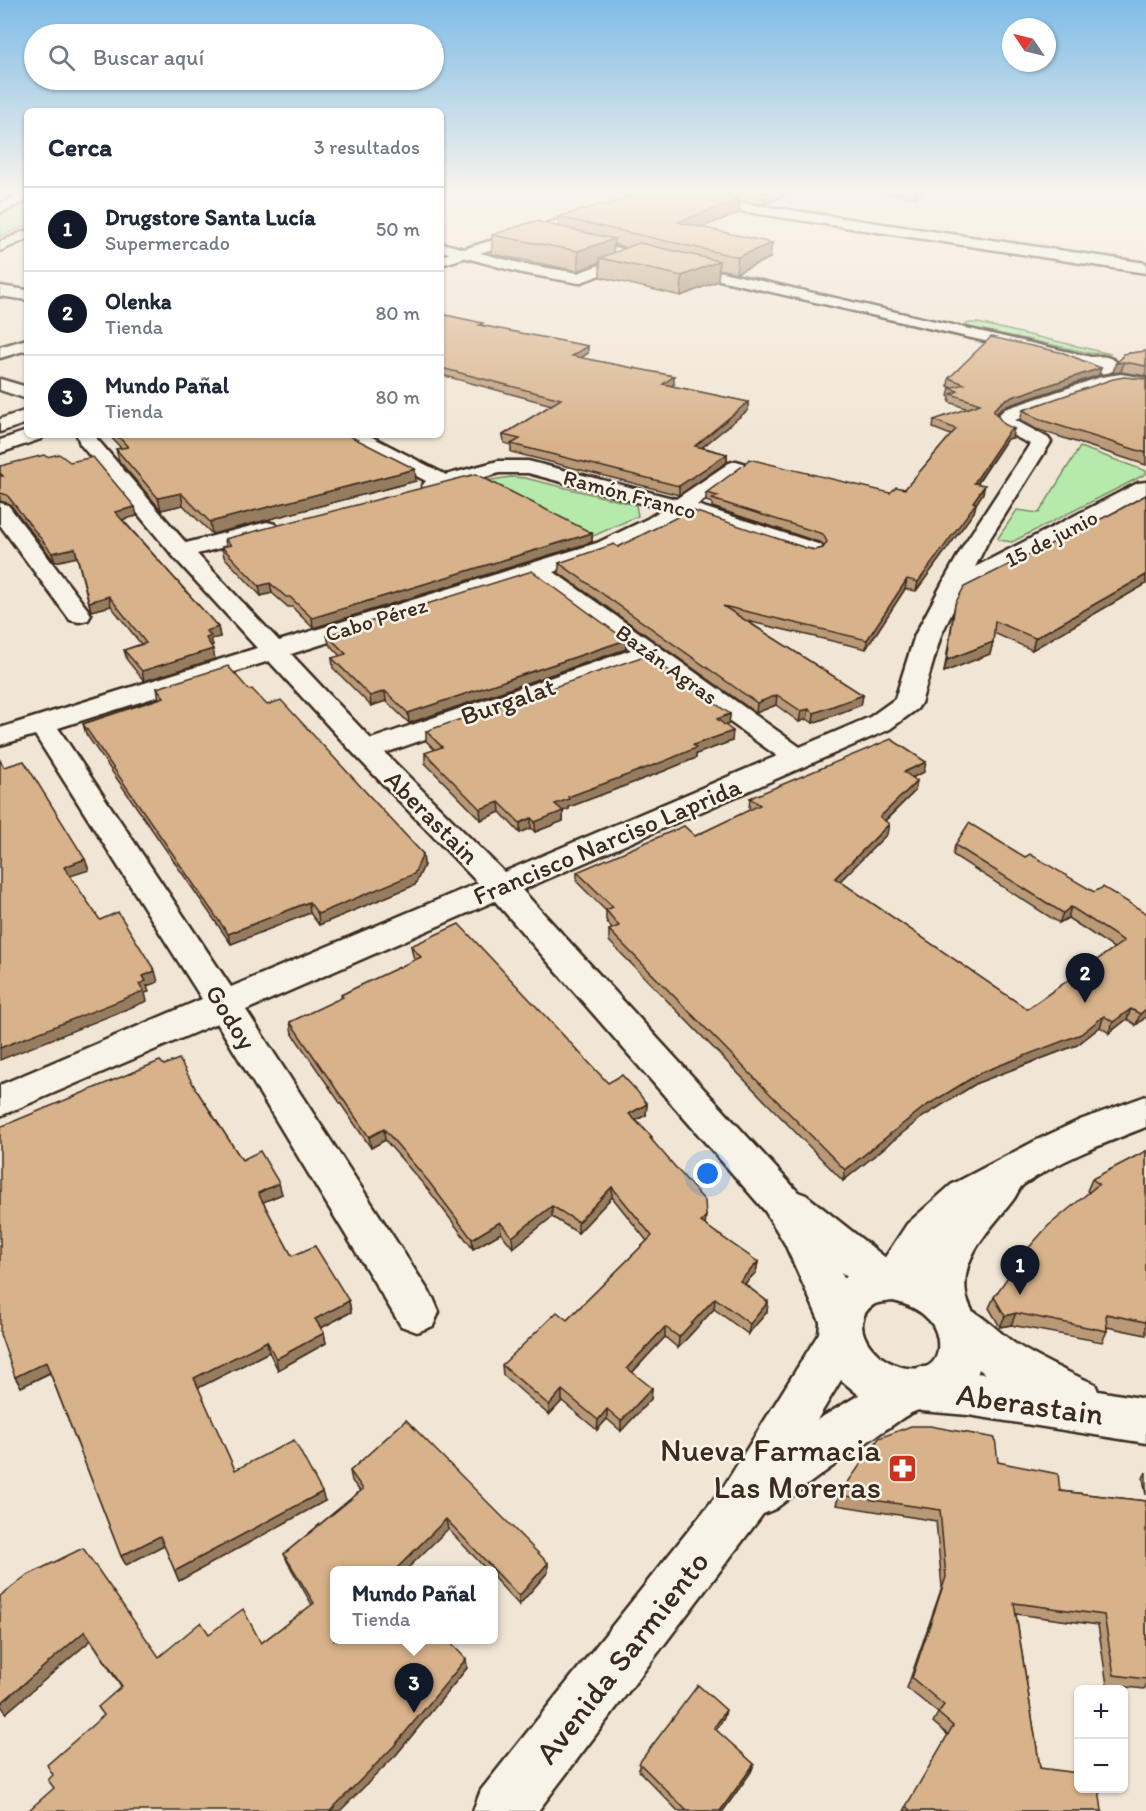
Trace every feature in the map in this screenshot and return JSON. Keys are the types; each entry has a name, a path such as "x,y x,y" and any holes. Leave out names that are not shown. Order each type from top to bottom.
{"street":[{"path":"724,277 1089,362"},
{"path":"0,291 24,294"},
{"path":"0,353 24,345"},
{"name":"Francisco Narciso Laprida","path":"0,1101 880,723 907,703 928,635 954,584 976,543 1041,442 1011,427 1004,419 1012,413 1107,381 1146,383"},
{"path":"0,384 24,392"},
{"path":"0,404 24,414"},
{"path":"0,426 24,416"},
{"path":"0,447 26,438"},
{"name":"Aberastain","path":"85,438 181,551 366,750 501,887 780,1198 889,1283"},
{"path":"359,438 445,483"},
{"name":"Ramón Franco","path":"411,492 498,467 528,467 682,507 813,550"},
{"name":"Cabo Pérez","path":"0,737 605,548 655,524 736,467"},
{"name":"15 de junio","path":"954,584 986,571 1146,488"},
{"path":"0,510 79,615"},
{"path":"181,551 287,524"},
{"name":"Bazán Agras","path":"535,570 799,759"},
{"name":"Burgalat","path":"366,750 650,652"},
{"name":"Godoy","path":"42,724 224,1005 417,1312"},
{"path":"889,1283 922,1237 966,1197 1051,1151 1146,1111"},
{"path":"951,1315 921,1290 889,1283 874,1284 858,1292 847,1304 841,1328 848,1355 862,1371 880,1383 915,1389 939,1383 952,1372 960,1358 962,1340 951,1315 943,1281 950,1256 982,1207 1011,1174"},
{"name":"Aberastain","path":"780,1198 802,1235 841,1328"},
{"name":"Aberastain","path":"951,1315 985,1350 1021,1373 1091,1404 1143,1421"},
{"name":"Avenida Sarmiento","path":"502,1811 742,1503 841,1328"},
{"name":"Aberastain","path":"915,1389 968,1393 1143,1421"},
{"name":"Avenida Sarmiento","path":"742,1503 842,1431 915,1389"}],"green space":[{"path":"978,323 1111,354 1090,353 965,325"},
{"path":"1080,447 1146,471 1146,474 1012,542 999,540 998,538 1017,510 1039,513"},
{"path":"511,477 525,478 636,505 638,516 589,538 478,482"}],"building":[{"path":"444,315 483,323 479,325 588,346 572,356 674,376 663,384 748,402 695,446 727,454 679,486 511,444 520,439 503,435 561,399 444,369"},
{"path":"991,337 1064,353 1101,368 1006,399 994,409 1004,424 1014,429 1009,431 974,483 985,485 973,502 976,503 918,582 907,579 867,640 723,606 863,695 814,713 809,709 801,711 777,695 757,703 559,563 614,544 618,547 691,510 806,548 815,550 823,548 827,542 823,534 712,499 718,496 706,493 749,459 890,493 896,487 905,489 956,429 934,420 980,404 951,394 958,391 950,388 964,384 949,378"},
{"path":"1146,351 1146,366 1116,363 1123,357 1123,354"},
{"path":"1124,377 1146,379 1146,453 1038,419 1023,410 1113,379"},
{"path":"120,438 354,438 415,469 210,522 181,493 158,498 116,449 128,447"},
{"path":"59,454 70,462 93,457 135,507 115,512 218,627 206,631 211,636 206,638 213,649 142,671 124,650 146,643 109,596 89,602 75,548 52,553 7,495 0,493 0,476 3,476 0,473 0,466 44,455 47,457"},
{"path":"476,474 592,533 312,618 290,597 286,597 270,583 259,586 222,547 231,545 225,539"},
{"path":"1146,495 1146,575 1035,638 995,621 993,642 947,660 955,604 964,587"},
{"path":"532,571 626,640 408,713 385,691 370,696 332,658 346,654 327,635"},
{"path":"647,655 730,714 717,719 733,731 693,745 696,748 665,761 568,797 569,799 555,804 563,811 535,822 531,818 520,823 499,802 480,809 425,753 442,747 426,731"},
{"path":"228,666 249,690 252,689 267,705 281,700 423,854 414,874 318,914 309,902 228,934 83,724 164,697 157,688"},
{"path":"891,739 926,762 904,772 917,781 880,817 889,824 835,878 1027,1009 1124,941 1071,907 1063,913 955,845 969,823 1025,857 1030,854 1094,892 1103,887 1146,913 1146,1009 1140,1014 1131,1009 1113,1022 1104,1016 1081,1034 980,1073 924,1107 845,1170 609,930 619,926 606,910 613,907 577,872 684,826 695,836 760,805 750,798"},
{"path":"0,760 4,767 24,761 85,859 64,867 100,920 118,912 155,971 143,976 146,981 139,984 144,991 0,1048"},
{"path":"459,924 608,1083 622,1075 637,1091 647,1104 629,1114 652,1137 650,1138 705,1201 706,1216 701,1222 758,1262 740,1281 768,1302 750,1324 715,1298 679,1337 665,1327 627,1368 652,1388 621,1421 607,1409 598,1420 562,1390 549,1405 502,1365 557,1312 567,1320 652,1236 612,1187 578,1222 552,1206 512,1237 500,1222 472,1239 429,1182 384,1129 369,1137 290,1022 421,957 411,946"},
{"path":"179,1059 242,1160 260,1151 279,1183 258,1193 292,1256 315,1246 349,1301 315,1319 324,1333 276,1359 267,1341 194,1378 235,1470 294,1440 322,1492 175,1571 160,1536 121,1556 46,1362 15,1377 0,1334 0,1127 160,1061 164,1065"},
{"path":"1146,1151 1146,1322 1106,1314 1107,1331 1016,1313 1005,1316 994,1297 1025,1252 1048,1226 1099,1184 1092,1179"},
{"path":"406,1420 548,1563 519,1596 498,1574 498,1566 491,1566 446,1519 399,1566 330,1566 330,1644 452,1644 466,1659 394,1746 330,1811 28,1811 54,1788 48,1780 53,1775 47,1765 104,1715 98,1707 122,1686 85,1631 0,1704 0,1596 26,1576 83,1548 159,1657 201,1622 209,1634 243,1609 261,1643 314,1603 284,1554 363,1489 350,1471"},
{"path":"911,1426 930,1426 995,1438 998,1462 1058,1474 1060,1491 1146,1501 1146,1679 1114,1675 1104,1615 1014,1603 1040,1768 1074,1772 1074,1793 1100,1793 1102,1811 912,1811 906,1806 953,1726 938,1713 944,1705 912,1678 946,1577 940,1510 839,1495 879,1438"},
{"path":"698,1685 726,1710 714,1728 754,1764 720,1811 687,1811 639,1763"}],"place":[{"name":"Olenka","path":"1085,1003"},
{"name":"Drugstore Santa Lucía","path":"1020,1295"},
{"name":"Nueva Farmacia Las Moreras","path":"902,1468"},
{"name":"Mundo Pañal","path":"414,1713"}]}
